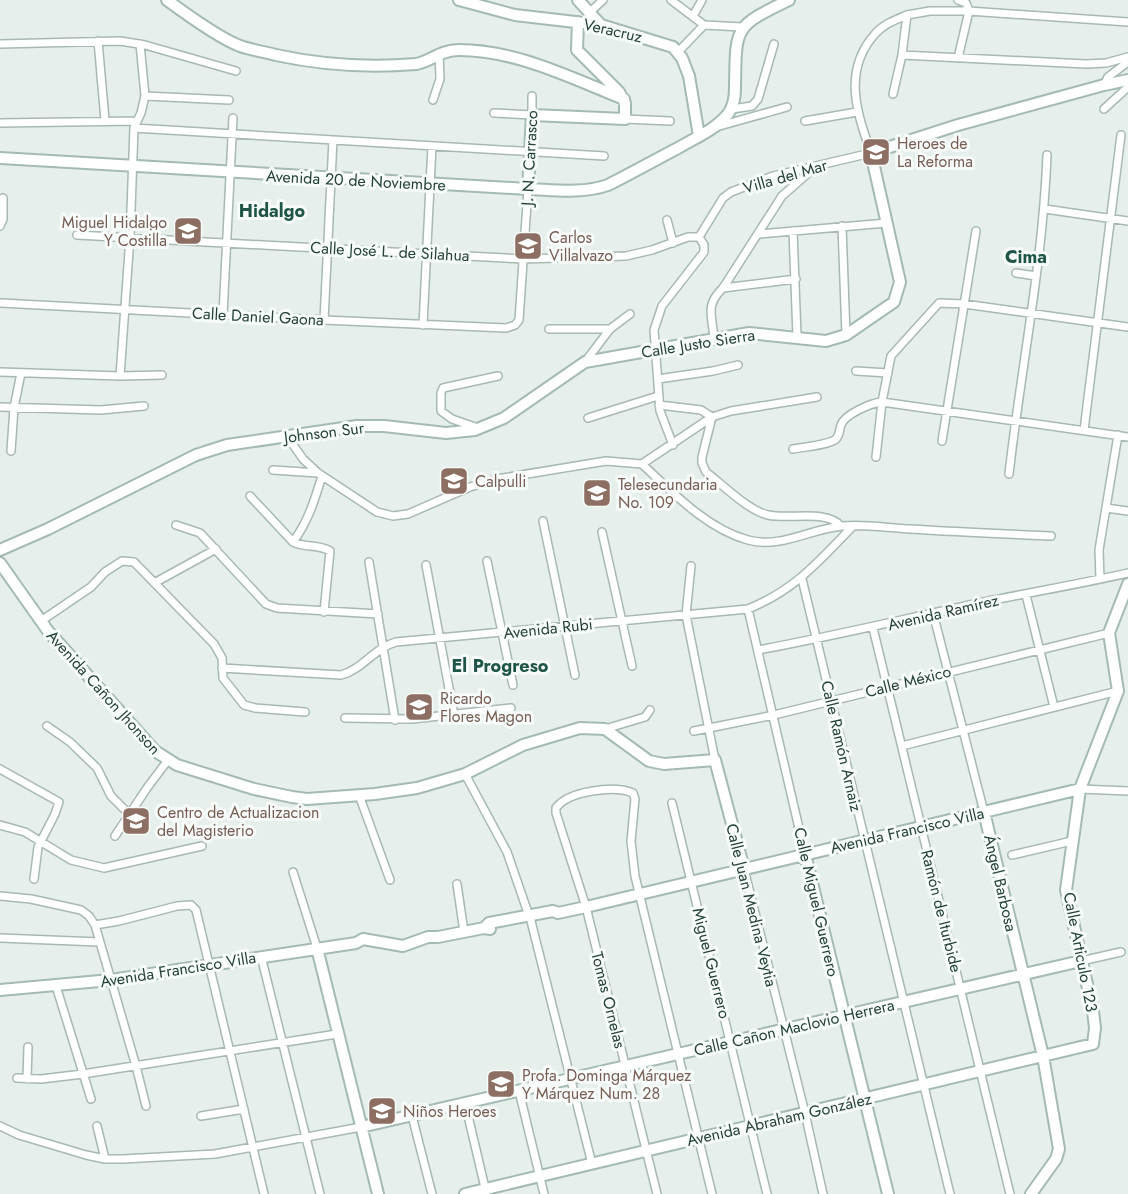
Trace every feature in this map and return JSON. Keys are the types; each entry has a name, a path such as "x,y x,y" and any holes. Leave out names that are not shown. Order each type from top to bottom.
{"street":[{"path":"167,0 229,41 309,62 341,66 420,64 440,53 457,50 494,53 536,64 624,99"},
{"name":"Veracruz","path":"459,0 537,19 602,25 666,44 678,52"},
{"path":"491,0 499,10"},
{"path":"578,0 602,25"},
{"path":"590,12 603,0"},
{"path":"671,0 704,25 742,27"},
{"path":"693,16 702,0"},
{"path":"774,44 758,99 752,106 732,109 735,101 736,48 742,27 760,14 789,0"},
{"path":"958,0 966,3 969,11 958,58"},
{"path":"893,94 902,55 907,15 930,11 969,11 1128,22"},
{"name":"Calle Justo Sierra","path":"585,362 758,332 826,341 846,335 894,302 900,282 871,153 854,100 855,85 864,51 876,33 892,21 907,15"},
{"path":"578,22 579,54 611,82 624,99 625,119"},
{"path":"699,136 688,76 678,52 704,25"},
{"path":"98,41 105,120"},
{"path":"0,44 120,41 140,44 236,71"},
{"path":"120,376 135,124 141,113 145,96 140,44"},
{"path":"433,99 440,79 440,53"},
{"path":"902,55 1097,64 1128,57"},
{"path":"1104,85 1108,76 1128,62"},
{"path":"871,153 958,125 1128,80"},
{"path":"1104,109 1128,87"},
{"path":"145,96 229,100"},
{"name":"J. N. Carrasco","path":"515,325 519,320 531,151 532,96"},
{"path":"713,128 787,107"},
{"name":"Avenida 20 de Noviembre","path":"0,159 578,191 608,185 713,128 732,109"},
{"path":"494,112 670,121"},
{"path":"805,122 857,113"},
{"path":"223,314 234,118"},
{"path":"0,123 105,120 234,134 604,156"},
{"path":"1084,430 1120,135"},
{"path":"324,320 333,140"},
{"path":"423,325 432,146"},
{"name":"Villa del Mar","path":"673,445 659,405 654,330 662,306 704,252 704,245 699,237 723,198 731,192 773,176 871,153"},
{"path":"1009,474 1045,209 1047,155"},
{"path":"714,338 711,301 723,288 760,234 782,196 816,165"},
{"path":"0,226 3,219 3,198"},
{"path":"1045,209 1128,221"},
{"path":"667,220 674,243"},
{"path":"760,234 887,223"},
{"path":"842,226 846,335"},
{"path":"793,231 797,336"},
{"path":"942,441 976,231"},
{"name":"Calle José L. de Silahua","path":"77,235 426,252 522,259 626,255 694,236 699,237"},
{"path":"1016,273 1035,276"},
{"path":"723,288 796,279"},
{"name":"Calle Daniel Gaona","path":"1,303 423,325 506,328 515,325"},
{"path":"876,457 882,402 891,356 939,303 964,304 1128,327"},
{"name":"Johnson Sur","path":"0,550 48,529 195,455 226,445 357,426 384,426 446,433 481,428 504,418 585,362 610,329 630,314"},
{"path":"549,328 610,329"},
{"path":"658,379 738,365"},
{"path":"856,370 888,373"},
{"path":"0,372 162,375"},
{"path":"11,451 14,408 21,373"},
{"path":"481,428 452,419 441,411 441,393 443,388 498,375"},
{"path":"588,418 658,396"},
{"path":"287,436 303,459 320,474 377,512 393,516 408,513 470,487 497,479 606,461 642,464 712,417 731,411 817,397"},
{"path":"793,449 832,441 837,438 841,425 846,419 870,404 882,402 1128,436"},
{"path":"659,405 701,410 712,417"},
{"path":"0,407 101,410 144,406"},
{"path":"712,417 702,457 706,472 761,513 777,516 826,517 836,520 841,526"},
{"path":"1100,579 1099,550 1118,435"},
{"path":"642,464 703,516 726,531 747,540 774,542 841,526 1051,537"},
{"path":"273,470 320,474"},
{"path":"293,542 314,504 320,474"},
{"path":"250,496 293,542 300,546 324,548 330,551 324,612"},
{"path":"1106,508 1128,511"},
{"path":"543,521 575,675"},
{"path":"176,525 196,530 266,604 276,608 378,614"},
{"name":"Avenida Rubi","path":"222,669 341,675 354,669 383,647 396,642 748,609 778,595 801,579 853,526"},
{"path":"602,532 632,666"},
{"path":"156,582 216,549"},
{"path":"41,621 91,587 105,572 123,561 134,562 214,644 222,658 223,678 244,705 305,712"},
{"path":"488,561 513,685"},
{"path":"369,562 395,720"},
{"name":"Avenida Cañon Jhonson","path":"0,563 69,656 155,751 177,765 254,789 307,799 417,788 465,774 523,745 580,728 605,729"},
{"path":"426,565 454,716"},
{"name":"Calle Juan Medina Veytia","path":"691,566 686,615 708,729 824,1194"},
{"name":"Avenida Ramírez","path":"758,650 873,628 933,613 1128,573"},
{"name":"Calle Ramón Arnaiz","path":"801,579 950,1194"},
{"path":"902,746 1118,691 1108,633 1128,584"},
{"path":"1026,595 1054,707"},
{"name":"Calle Miguel Guerrero","path":"748,609 888,1194"},
{"name":"Ángel Barbosa","path":"933,613 1043,1056 1059,1155 1031,1194"},
{"name":"Ramón de Iturbide","path":"873,628 1010,1194"},
{"name":"Calle México","path":"694,732 774,715 1108,633"},
{"name":"Calle Articulo 123","path":"1093,1044 1095,1028 1093,1011 1067,898 1072,840 1080,789 1118,691"},
{"path":"345,718 395,720 454,716 511,708"},
{"path":"605,729 645,717 650,710"},
{"path":"47,726 70,742 98,768 111,796 129,814"},
{"path":"605,729 649,760 664,764 715,760"},
{"path":"115,836 168,760"},
{"path":"0,769 52,796 59,804 40,840 35,858 34,879"},
{"path":"465,774 507,852 527,910"},
{"path":"1080,789 1128,790"},
{"name":"Avenida Francisco Villa","path":"484,928 489,923 586,907 1080,789"},
{"name":"Tomas Ornelas","path":"639,894 631,841 635,799 633,793 628,790 592,790 561,801 556,808 586,907 657,1194"},
{"path":"358,795 390,880"},
{"name":"Miguel Guerrero","path":"672,803 767,1194"},
{"path":"0,825 25,832 71,860 104,868 202,846"},
{"path":"1012,855 1072,840"},
{"path":"293,872 317,948 378,1194"},
{"path":"457,884 464,932"},
{"path":"639,894 712,1194"},
{"path":"0,896 31,899 81,910 89,916 95,925 146,1106"},
{"path":"95,925 177,906 191,905 196,910 264,1194"},
{"name":"Avenida Francisco Villa","path":"0,990 111,980 356,943 399,952 428,943 438,937 554,917 558,913"},
{"path":"531,921 592,1164"},
{"path":"0,938 99,942"},
{"name":"Calle Cañon Maclovio Herrera","path":"361,1127 1121,951"},
{"path":"261,957 320,1194"},
{"path":"56,986 91,1099"},
{"path":"17,1078 83,1074 338,1034"},
{"name":"Avenida Abraham González","path":"465,1194 486,1192 540,1176 1093,1044"},
{"path":"27,1079 28,1047"},
{"path":"519,1091 544,1194"},
{"path":"465,1103 486,1192"},
{"path":"201,1116 244,1109"},
{"path":"412,1116 432,1194"},
{"path":"0,1126 20,1135 105,1159 200,1156 361,1127"},
{"path":"97,1126 105,1159"}],"place":[{"name":"Heroes de La Reforma","path":"876,152"},
{"name":"Miguel Hidalgo Y Costilla","path":"188,231"},
{"name":"Carlos Villalvazo","path":"528,246"},
{"name":"Calpulli","path":"454,481"},
{"name":"Telesecundaria No. 109","path":"597,493"},
{"name":"Ricardo Flores Magon","path":"419,707"},
{"name":"Centro de Actualizacion del Magisterio","path":"136,821"},
{"name":"Profa. Dominga Márquez Y Márquez Num. 28","path":"501,1084"},
{"name":"Niños Heroes","path":"382,1111"}],"district":[{"name":"Hidalgo","path":"272,211"},
{"name":"Cima","path":"1026,257"},
{"name":"El Progreso","path":"500,666"}]}
